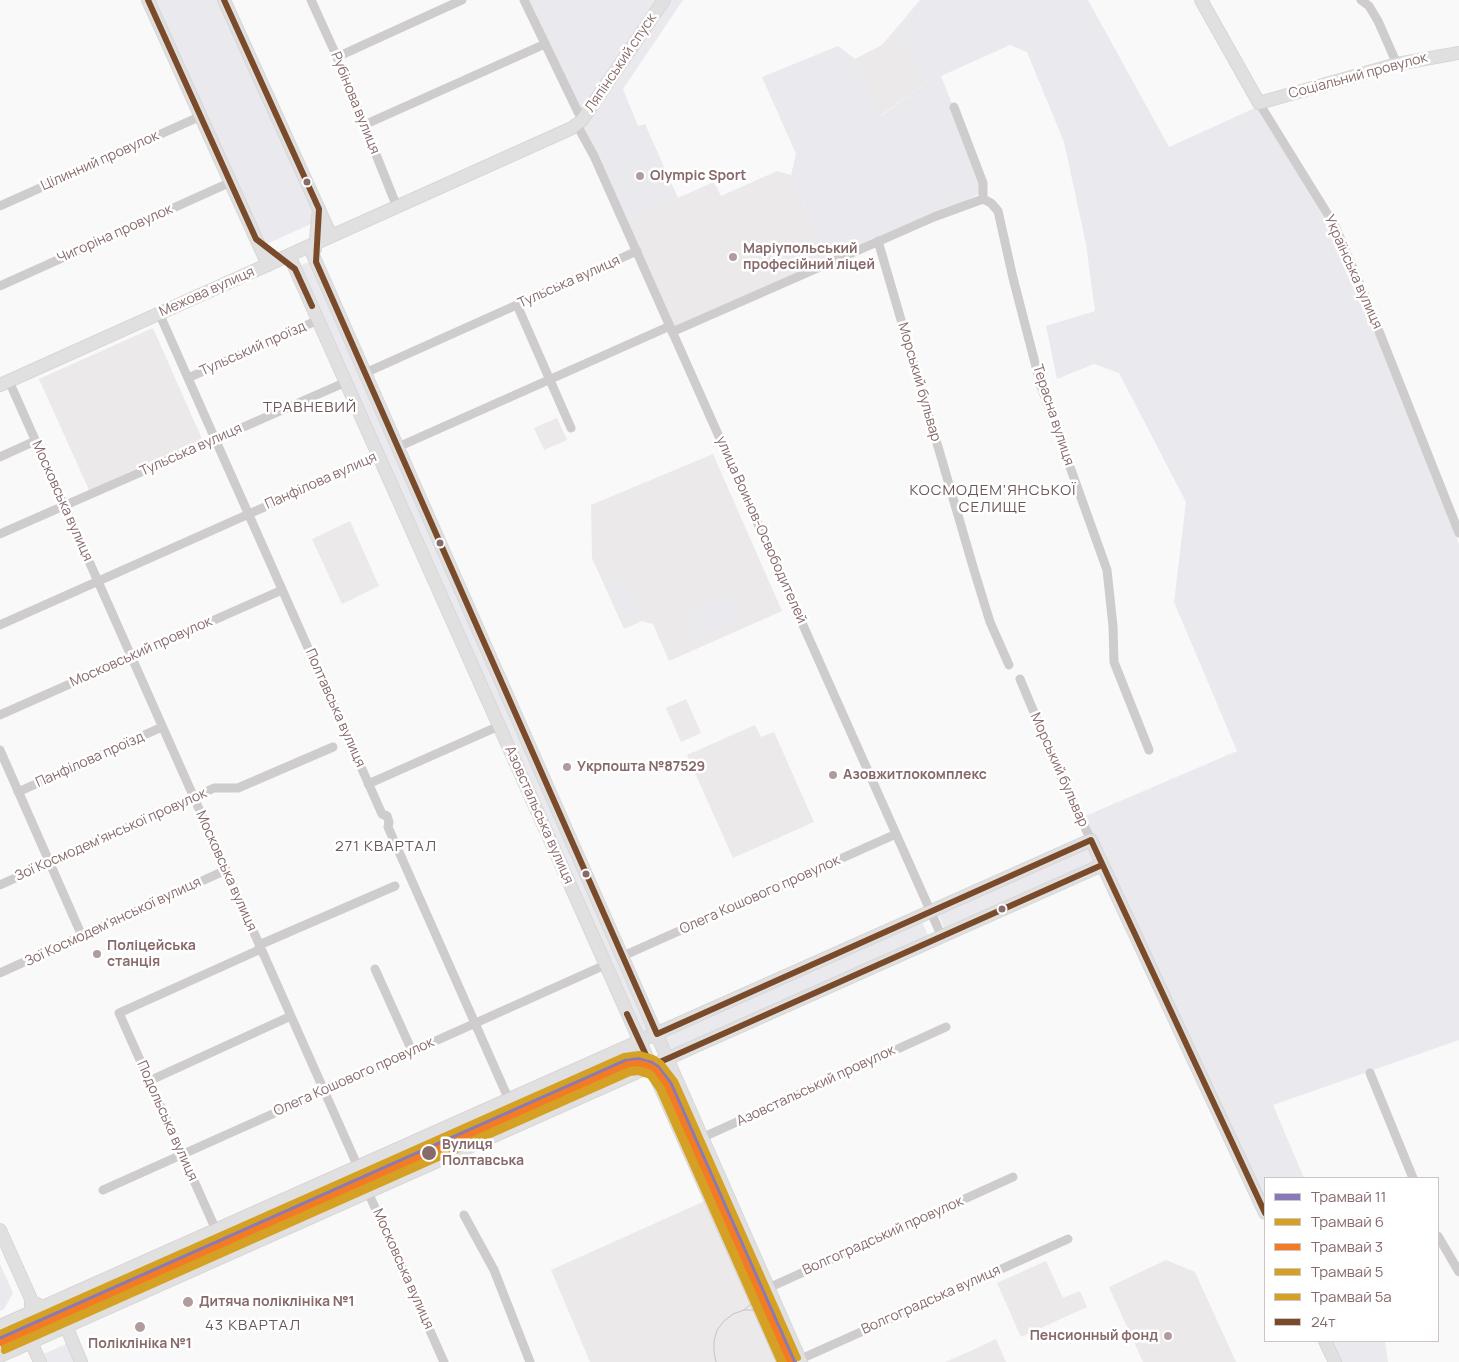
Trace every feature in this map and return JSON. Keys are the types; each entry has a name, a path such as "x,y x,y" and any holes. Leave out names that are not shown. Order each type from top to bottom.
{"street":[{"path":"148,0 268,265"},
{"name":"Азовстальська вулиця","path":"224,0 331,236"},
{"name":"Рубінова вулиця","path":"311,0 337,56 397,207"},
{"path":"337,56 462,0"},
{"name":"улица Воинов-Освободителей","path":"524,0 578,112 594,156 942,936"},
{"name":"Ляпінський спуск","path":"580,121 664,0"},
{"name":"Українська вулиця","path":"1201,0 1259,103 1335,226 1376,322 1459,533"},
{"path":"1361,0 1369,6 1378,21 1397,64"},
{"path":"364,125 545,44"},
{"name":"Соціальний провулок","path":"1259,103 1397,64 1459,53"},
{"path":"671,329 934,217 983,199 983,183 954,107"},
{"name":"Цілинний провулок","path":"0,206 201,116"},
{"name":"Межова вулиця","path":"4,383 557,135 580,121"},
{"name":"Чигоріна провулок","path":"0,286 231,182"},
{"name":"Терасна вулиця","path":"983,199 991,203 998,212 1041,386 1107,570 1115,666 1149,750"},
{"name":"Азовстальська вулиця","path":"319,209 312,245 315,260 623,956 798,1361"},
{"path":"256,239 286,257"},
{"name":"Морський бульвар","path":"878,241 990,622 1009,665"},
{"name":"Тульська вулиця","path":"365,373 636,251"},
{"name":"Азовстальська вулиця","path":"286,257 295,269 346,382 783,1362"},
{"path":"517,305 571,428"},
{"name":"Полтавська вулиця","path":"159,313 368,784 382,814 387,816 390,822 388,827 509,1100"},
{"name":"Тульський проїзд","path":"188,378 318,320"},
{"name":"Панфілова вулиця","path":"0,625 549,379 671,329"},
{"name":"Тульська вулиця","path":"0,534 346,382"},
{"name":"Московська вулиця","path":"4,383 36,441 444,1362"},
{"path":"0,457 36,441"},
{"path":"420,549 439,540"},
{"name":"Московський провулок","path":"0,714 282,590"},
{"name":"Морський бульвар","path":"1020,679 1062,779 1264,1211"},
{"path":"368,784 518,718"},
{"name":"Панфілова проїзд","path":"18,792 162,727"},
{"name":"Зої Космодем’янської провулок","path":"0,885 214,788 238,788 333,747"},
{"path":"0,750 82,936"},
{"name":"Олега Кошового провулок","path":"623,956 896,834"},
{"path":"0,1326 34,1306 216,1230 1091,840"},
{"path":"0,1356 1102,865"},
{"name":"Зої Космодем’янської вулиця","path":"0,973 226,870"},
{"path":"260,947 396,886"},
{"name":"Подольська вулиця","path":"216,1230 119,1013 260,947"},
{"name":"Олега Кошового провулок","path":"103,1190 605,965"},
{"path":"375,969 412,1051"},
{"path":"149,1081 291,1016"},
{"name":"Азовстальський провулок","path":"686,1145 946,1026"},
{"path":"1370,1073 1413,1177"},
{"name":"Волгоградський провулок","path":"753,1295 1013,1177"},
{"path":"464,1216 494,1270 530,1362"},
{"path":"0,1230 34,1306 32,1342 40,1362"},
{"path":"1439,1238 1459,1272"},
{"name":"Волгоградська вулиця","path":"798,1361 1068,1239"},
{"path":"34,1306 66,1326 81,1362"},
{"path":"1325,1342 1335,1362"}],"shaded area":[{"path":"150,0 221,0 317,209 315,222 267,244 258,238"},
{"path":"524,0 683,0 623,89 638,126 645,124 678,198 623,222"},
{"path":"920,0 1088,0 1169,147 1257,107 1327,215 1397,385 1459,544 1459,1040 1273,1105 1304,1177 1264,1177 1264,1202 1083,817 1237,751 1174,602 1186,502 1119,373 1094,364 1057,379 1046,326 1095,311 1086,244 1064,142 1027,52 1010,45 941,76 987,190 934,217 830,263 791,175 796,154 762,77 838,46 855,59 881,116 927,82 894,31"},
{"path":"894,31 927,82 880,116 855,59 882,45"},
{"name":"Маріупольський професійний ліцей","path":"777,171 791,175 830,263 672,332 623,222 714,182 721,196"},
{"path":"313,260 654,1033 640,1039 297,267"},
{"path":"153,328 202,439 89,490 39,379"},
{"path":"557,418 567,440 544,450 534,428"},
{"path":"713,454 782,611 669,661 653,624 642,621 624,629 592,558 591,505"},
{"path":"350,521 379,586 342,604 312,539"},
{"path":"623,580 638,613 622,620 607,587"},
{"path":"731,595 742,618 696,638 686,615"},
{"path":"686,699 701,733 681,742 666,708"},
{"path":"755,725 761,737 774,732 814,822 733,858 687,755"},
{"path":"1089,844 1099,865 946,932 937,912"},
{"path":"921,919 930,940 669,1055 661,1035"},
{"path":"638,1045 647,1065 370,1188 361,1168"},
{"path":"356,1171 365,1191 78,1318 69,1298"},
{"path":"707,1200 779,1362 590,1362 551,1270"},
{"path":"1166,1260 1195,1272 1236,1362 1143,1362 1109,1287"},
{"path":"1046,1261 1063,1298 1080,1291 1087,1307 1021,1337 997,1283"},
{"path":"0,1264 13,1293 4,1309 0,1311"},
{"path":"9,1324 18,1345 0,1353 0,1329"},
{"path":"996,1339 1006,1362 945,1362 975,1349"},
{"path":"1329,1342 1385,1342 1388,1362 1339,1362"},
{"path":"69,1343 77,1362 44,1362 41,1355"}],"tram line":[{"name":"5а","path":"0,1333 624,1056 639,1054 653,1058 661,1063 675,1081 798,1358"},
{"name":"11","path":"0,1339 627,1059 640,1058 647,1059 658,1066 670,1082 794,1362"},
{"name":"3","path":"0,1343 628,1064 639,1063 656,1070 667,1085 790,1362"},
{"name":"6","path":"4,1347 629,1068 640,1067 652,1073 662,1086 784,1362"},
{"name":"5","path":"4,1351 630,1073 638,1072 650,1076 659,1089 780,1362"},
{"path":"744,1310 751,1304 754,1287 752,1276"},
{"path":"716,1362 714,1341 717,1330 733,1314 744,1310 754,1310 771,1318 779,1327"},
{"path":"785,1362 787,1353 786,1342"}],"transit line":[{"name":"24т","path":"148,0 256,239 295,269 312,306"},
{"name":"24т","path":"224,0 319,209 316,262 657,1034 1091,840 1264,1211"},
{"name":"24т","path":"627,1014 651,1066 1102,865"}],"place":[{"name":"Olympic Sport","path":"640,176"},
{"name":"Маріупольський професійний ліцей","path":"733,257"},
{"name":"Укрпошта №87529","path":"567,767"},
{"name":"Азовжитлокомплекс","path":"833,775"},
{"name":"Поліцейська станція","path":"97,954"},
{"name":"Вулиця Полтавська","path":"429,1153"},
{"name":"Дитяча поліклініка №1","path":"188,1302"},
{"name":"Поліклініка №1","path":"140,1327"},
{"name":"Пенсионный фонд","path":"1168,1336"}],"district":[{"name":"ТРАВНЕВИЙ","path":"310,408"},
{"name":"КОСМОДЕМ’ЯНСЬКОЇ СЕЛИЩЕ","path":"993,500"},
{"name":"271 КВАРТАЛ","path":"386,847"},
{"name":"43 КВАРТАЛ","path":"253,1326"}]}
